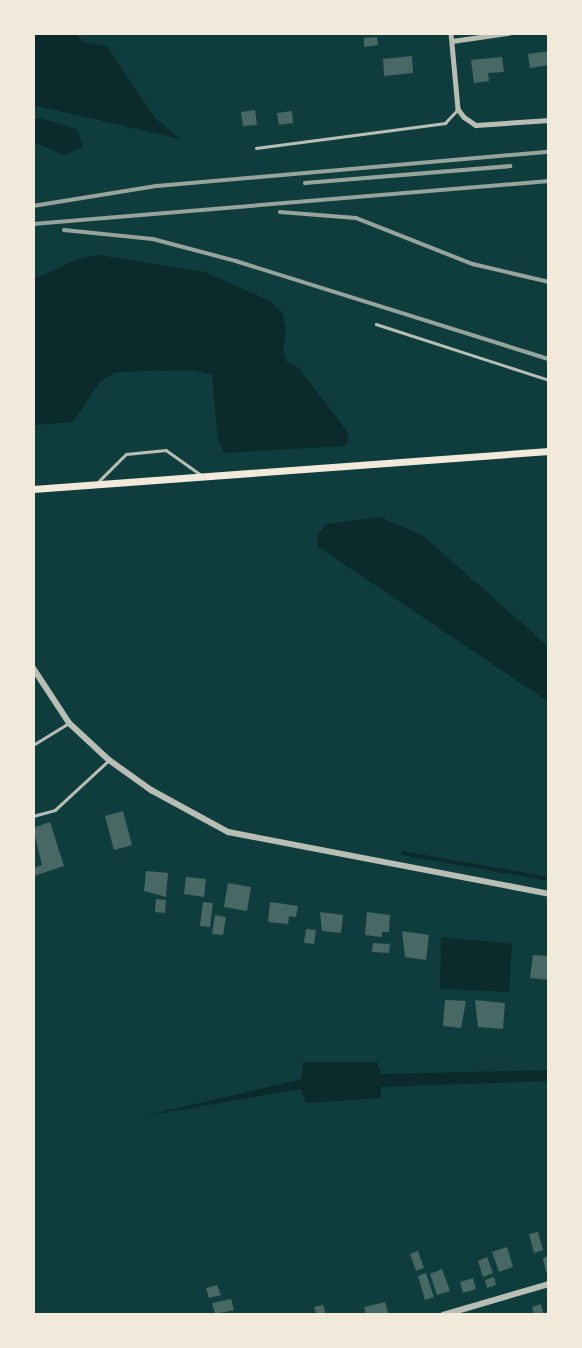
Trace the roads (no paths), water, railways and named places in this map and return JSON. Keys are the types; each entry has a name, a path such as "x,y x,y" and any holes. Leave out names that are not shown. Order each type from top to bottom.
{"main road":[{"path":"33,489 549,451"}],"street":[{"path":"451,33 458,109 476,125 549,120"},
{"path":"452,41 508,33"},
{"path":"33,668 69,723 109,760 151,790 228,831 549,894"},
{"path":"443,1315 549,1284"}],"lane":[{"path":"256,148 444,123 458,109"},
{"path":"376,324 549,380"},
{"path":"96,484 126,454 166,450 203,476"},
{"path":"33,746 69,723"},
{"path":"33,816 55,810 109,760"}],"water":[{"path":"33,33 76,33 83,42 107,46 155,118 180,139 33,105"},
{"path":"40,118 77,129 83,147 64,155 33,142 33,120"},
{"path":"98,255 205,272 270,301 282,312 286,329 283,351 287,362 299,368 347,431 349,440 345,446 225,453 218,441 212,375 193,370 116,372 100,382 73,422 33,425 33,280 78,259"},
{"path":"380,517 422,535 549,647 549,702 317,546 319,532 327,524"},
{"path":"441,937 512,944 509,992 440,989"},
{"path":"303,1062 377,1062 381,1074 549,1070 549,1081 381,1087 381,1098 306,1103 301,1089 144,1116 302,1079"}],"waterway":[{"path":"403,853 549,879"}],"railway":[{"path":"33,206 157,186 549,152"},
{"path":"305,183 510,166"},
{"path":"33,224 549,181"},
{"path":"280,212 356,218 473,264 549,282"},
{"path":"64,230 153,239 236,261 549,359"}]}
